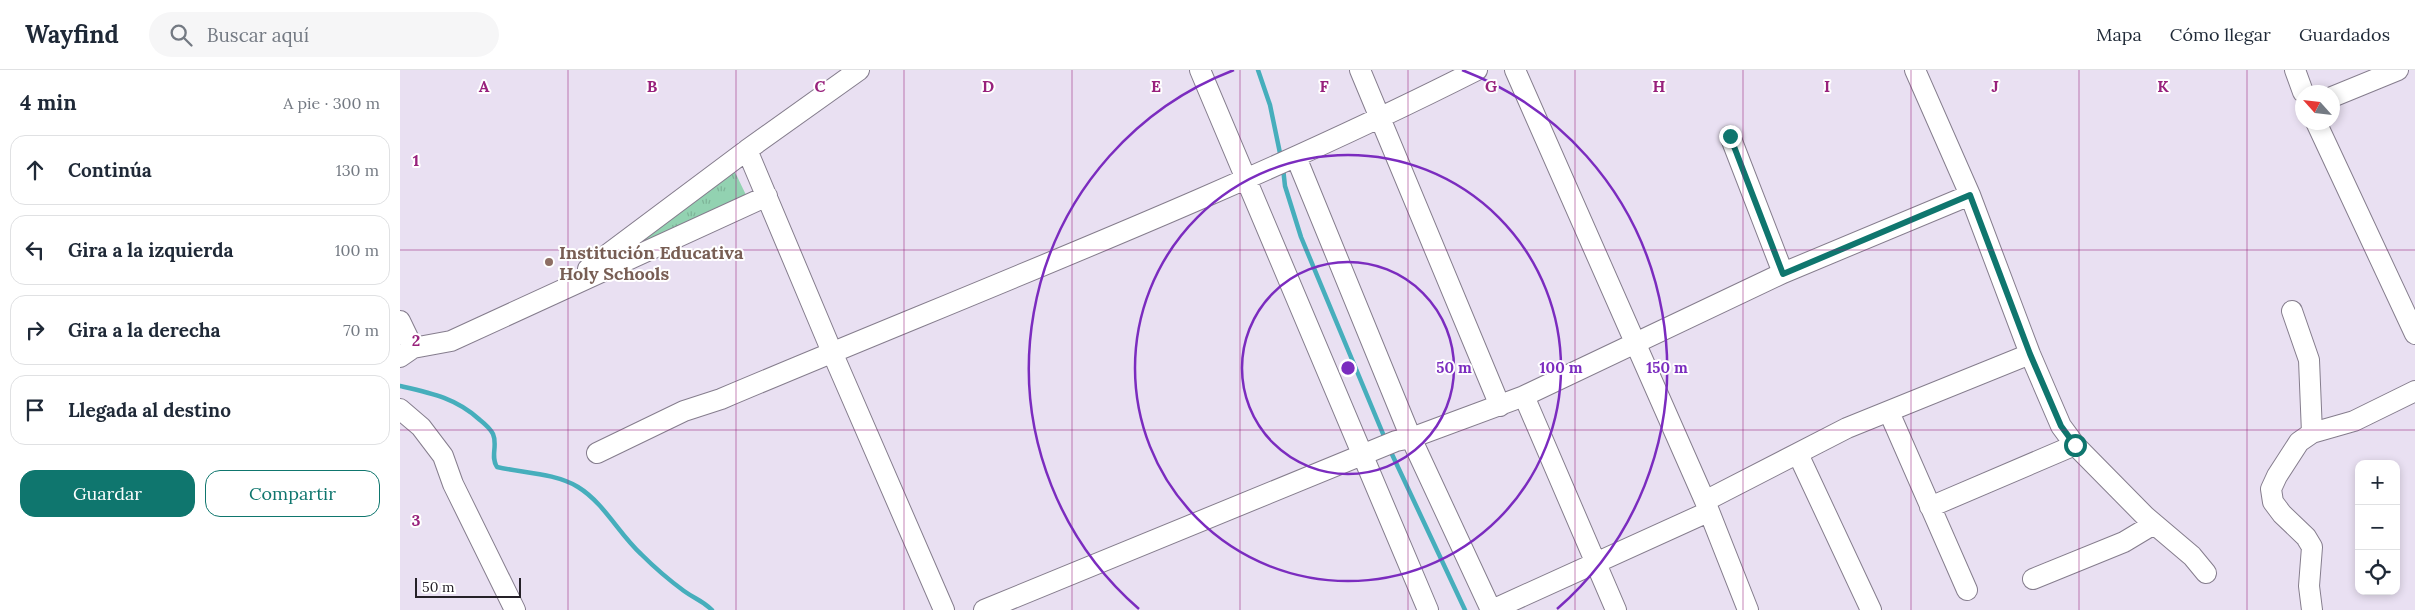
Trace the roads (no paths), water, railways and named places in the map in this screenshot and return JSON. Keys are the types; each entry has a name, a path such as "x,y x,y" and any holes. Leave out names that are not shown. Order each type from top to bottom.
{"street":[{"path":"557,293 747,150 859,70"},
{"path":"1200,70 1428,610"},
{"path":"1360,70 1500,406"},
{"path":"596,453 684,411 721,398 1246,180 1381,118 1477,70"},
{"path":"1515,70 1636,344 1748,610"},
{"path":"1915,70 1970,195 2030,354 2061,426 2075,445 2154,524 2192,556 2206,573"},
{"path":"2294,70 2300,85"},
{"path":"2340,94 2398,70"},
{"path":"2320,130 2415,334"},
{"path":"1730,136 1783,274"},
{"path":"747,150 944,610"},
{"path":"1296,157 1411,438 1491,610 1595,562 1706,507 1847,428 2030,354"},
{"path":"984,610 1396,441 1411,438 1524,396 1783,274 1970,195"},
{"path":"400,321 407,352 451,341 767,196"},
{"path":"2292,310 2309,360 2312,433"},
{"path":"2312,610 2309,586 2312,547 2306,537 2272,502 2271,489 2286,459 2299,442 2312,433 2354,421 2415,391"},
{"path":"1524,396 1616,610"},
{"path":"400,409 421,427 443,456 454,484 515,610"},
{"path":"1889,412 1967,590"},
{"path":"1930,507 2075,445"},
{"path":"1798,454 1871,610"},
{"path":"2033,579 2124,542 2154,524"}],"waterway":[{"path":"1258,70 1270,105 1281,158"},
{"path":"1283,168 1285,186 1301,237 1386,441"},
{"path":"400,386 443,397 462,406 484,423 493,434 495,442 494,459 497,467 539,474 569,482 578,487 596,501 633,546 651,564 678,587 712,610"},
{"path":"1390,450 1465,610"}],"place":[{"name":"Institución Educativa Holy Schools","path":"549,262"}]}
